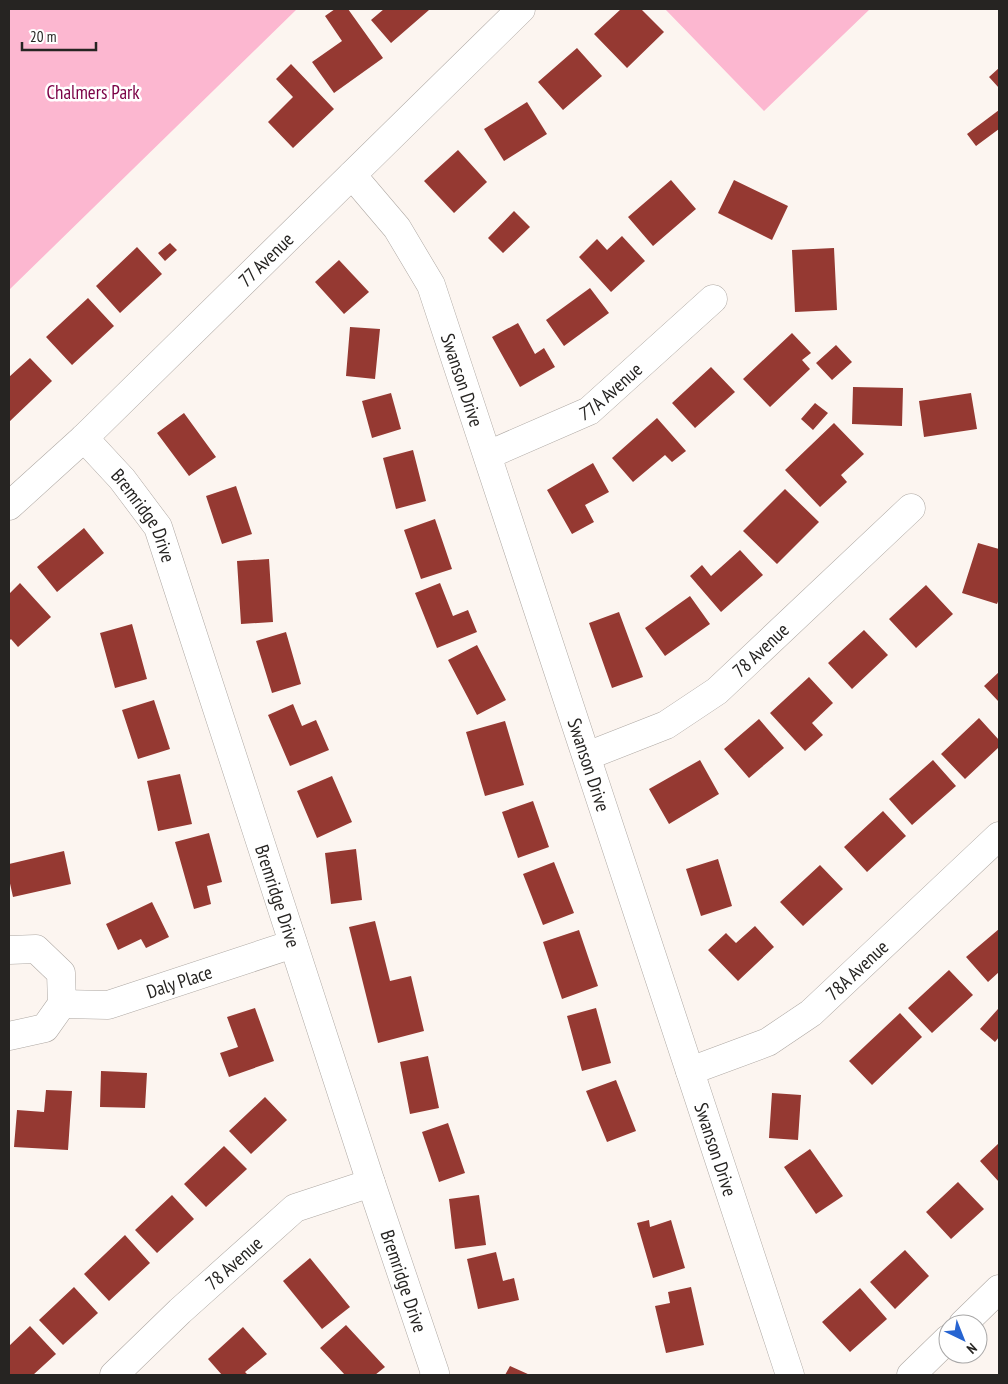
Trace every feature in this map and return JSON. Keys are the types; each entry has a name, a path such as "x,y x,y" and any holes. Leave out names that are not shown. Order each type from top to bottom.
{"street":[{"name":"77 Avenue","path":"9,506 84,438 521,9"},
{"name":"Swanson Drive","path":"352,175 397,228 431,285 790,1375"},
{"name":"77A Avenue","path":"488,455 589,411 713,299"},
{"name":"Bremridge Drive","path":"84,438 122,479 158,527 371,1183 435,1373 434,1375"},
{"name":"78 Avenue","path":"587,756 666,724 717,691 911,508"},
{"name":"78A Avenue","path":"690,1071 768,1042 811,1013 999,836"},
{"name":"Daly Place","path":"62,1004 108,1005 293,944"},
{"path":"9,950 36,949 61,973 62,1004 45,1028 9,1036"},
{"name":"78 Avenue","path":"114,1375 180,1311 295,1208 371,1183"},
{"path":"973,1314 999,1288"},
{"path":"911,1375 938,1349"}],"green space":[{"name":"Chalmers Park","path":"9,9 297,9 9,290"},
{"path":"665,9 870,9 764,111"}],"building":[{"path":"335,9 348,9 383,58 334,93 312,62 342,41 325,16"},
{"path":"384,9 429,10 391,43 371,20"},
{"path":"621,9 641,9 664,32 627,68 594,34"},
{"path":"577,48 602,76 563,110 538,82"},
{"path":"291,64 334,109 293,148 268,122 293,97 276,79"},
{"path":"999,68 999,88 989,77"},
{"path":"527,102 547,134 504,161 484,129"},
{"path":"999,110 999,129 976,146 967,134"},
{"path":"458,150 487,182 454,213 424,181"},
{"path":"671,180 696,209 653,246 628,217"},
{"path":"734,180 788,206 772,240 718,213"},
{"path":"514,211 530,227 503,253 488,238"},
{"path":"622,236 645,261 611,292 579,257 597,239 607,250"},
{"path":"170,243 177,250 165,261 158,253"},
{"path":"137,247 162,274 120,313 96,286"},
{"path":"834,248 837,310 795,312 792,250"},
{"path":"339,260 369,292 344,314 315,282"},
{"path":"590,288 609,313 564,346 546,320"},
{"path":"88,298 114,326 72,365 46,337"},
{"path":"518,323 535,354 544,348 555,367 520,387 492,337"},
{"path":"350,327 380,329 375,379 346,376"},
{"path":"792,333 811,353 802,360 810,369 770,407 743,379"},
{"path":"836,345 852,362 832,380 816,363"},
{"path":"30,358 52,381 9,422 9,377"},
{"path":"711,367 735,392 695,428 672,403"},
{"path":"853,387 903,388 902,426 852,424"},
{"path":"391,393 401,429 372,438 362,401"},
{"path":"971,393 977,429 924,437 919,401"},
{"path":"815,403 828,413 813,430 801,419"},
{"path":"184,413 216,457 189,476 157,433"},
{"path":"657,418 686,451 672,462 665,455 633,482 612,458"},
{"path":"834,423 864,454 841,475 847,482 820,507 785,470"},
{"path":"413,450 426,501 396,509 383,458"},
{"path":"593,463 609,492 585,505 594,522 572,534 547,490"},
{"path":"236,486 252,534 222,544 206,496"},
{"path":"785,489 819,522 777,564 743,531"},
{"path":"435,519 452,569 421,579 404,530"},
{"path":"84,528 104,553 57,592 37,567"},
{"path":"978,543 999,549 999,599 997,604 962,593"},
{"path":"740,550 763,575 721,612 690,576 702,565 711,576"},
{"path":"269,559 273,622 241,624 237,561"},
{"path":"20,583 51,617 18,647 11,639 9,641 9,594"},
{"path":"440,583 453,616 468,610 477,632 437,648 415,593"},
{"path":"926,585 953,614 916,648 889,619"},
{"path":"690,596 710,624 665,656 645,628"},
{"path":"619,612 643,677 612,688 589,623"},
{"path":"132,624 147,679 115,688 100,633"},
{"path":"864,630 888,655 852,689 828,663"},
{"path":"286,632 301,684 272,693 256,641"},
{"path":"477,645 506,700 477,715 448,660"},
{"path":"999,672 999,702 984,686"},
{"path":"809,677 833,703 812,723 823,735 805,751 770,713"},
{"path":"154,700 170,749 138,759 122,710"},
{"path":"293,704 302,726 316,720 329,750 290,766 268,715"},
{"path":"979,718 999,740 999,747 965,779 941,754"},
{"path":"759,719 784,748 749,778 724,749"},
{"path":"505,721 524,785 485,796 466,732"},
{"path":"700,760 719,794 669,824 649,789"},
{"path":"933,760 956,786 912,825 889,799"},
{"path":"180,774 192,824 158,831 147,781"},
{"path":"332,776 352,822 317,838 297,791"},
{"path":"533,801 549,847 518,858 502,812"},
{"path":"883,811 906,836 867,872 844,847"},
{"path":"209,833 222,882 207,886 211,904 194,909 175,842"},
{"path":"356,849 362,900 331,904 325,853"},
{"path":"64,851 71,884 13,897 9,879 9,864"},
{"path":"718,859 732,906 701,916 686,869"},
{"path":"554,862 574,913 543,925 523,874"},
{"path":"820,865 843,889 803,926 780,902"},
{"path":"152,902 169,937 146,948 141,939 118,950 106,924"},
{"path":"375,921 390,981 411,976 424,1031 378,1043 349,927"},
{"path":"755,926 774,947 738,981 708,950 726,933 736,943"},
{"path":"999,929 999,972 988,982 966,957"},
{"path":"579,930 598,986 562,999 543,942"},
{"path":"949,970 973,995 932,1033 908,1008"},
{"path":"255,1008 274,1061 229,1077 220,1053 238,1047 227,1017"},
{"path":"596,1008 611,1063 582,1071 567,1016"},
{"path":"998,1009 999,1037 995,1042 980,1029"},
{"path":"900,1013 922,1037 872,1085 849,1061"},
{"path":"428,1056 439,1108 410,1114 400,1062"},
{"path":"101,1071 147,1073 145,1108 100,1107"},
{"path":"616,1080 636,1131 607,1142 586,1091"},
{"path":"46,1090 72,1091 68,1150 14,1147 17,1110 44,1112"},
{"path":"772,1093 801,1095 798,1140 769,1138"},
{"path":"265,1097 287,1120 251,1154 229,1131"},
{"path":"448,1123 465,1173 439,1182 422,1132"},
{"path":"999,1143 999,1182 980,1161"},
{"path":"224,1146 247,1169 206,1207 184,1184"},
{"path":"810,1149 843,1196 816,1214 784,1167"},
{"path":"958,1182 984,1209 951,1239 926,1212"},
{"path":"172,1195 194,1219 157,1253 135,1230"},
{"path":"479,1195 486,1245 455,1249 449,1199"},
{"path":"649,1220 650,1227 671,1220 685,1268 653,1278 637,1223"},
{"path":"125,1235 150,1263 109,1301 84,1274"},
{"path":"905,1250 929,1276 895,1309 870,1282"},
{"path":"496,1252 503,1281 514,1278 519,1300 478,1309 467,1259"},
{"path":"310,1258 350,1307 322,1329 283,1281"},
{"path":"74,1287 98,1313 63,1345 39,1320"},
{"path":"691,1287 704,1345 666,1353 655,1306 670,1303 668,1292"},
{"path":"860,1288 887,1319 850,1352 822,1322"},
{"path":"346,1325 385,1367 375,1375 345,1375 320,1348"},
{"path":"30,1326 56,1354 33,1375 9,1375 9,1346"},
{"path":"243,1327 267,1354 245,1372 248,1375 222,1375 208,1359"},
{"path":"510,1366 530,1375 505,1375"}]}
